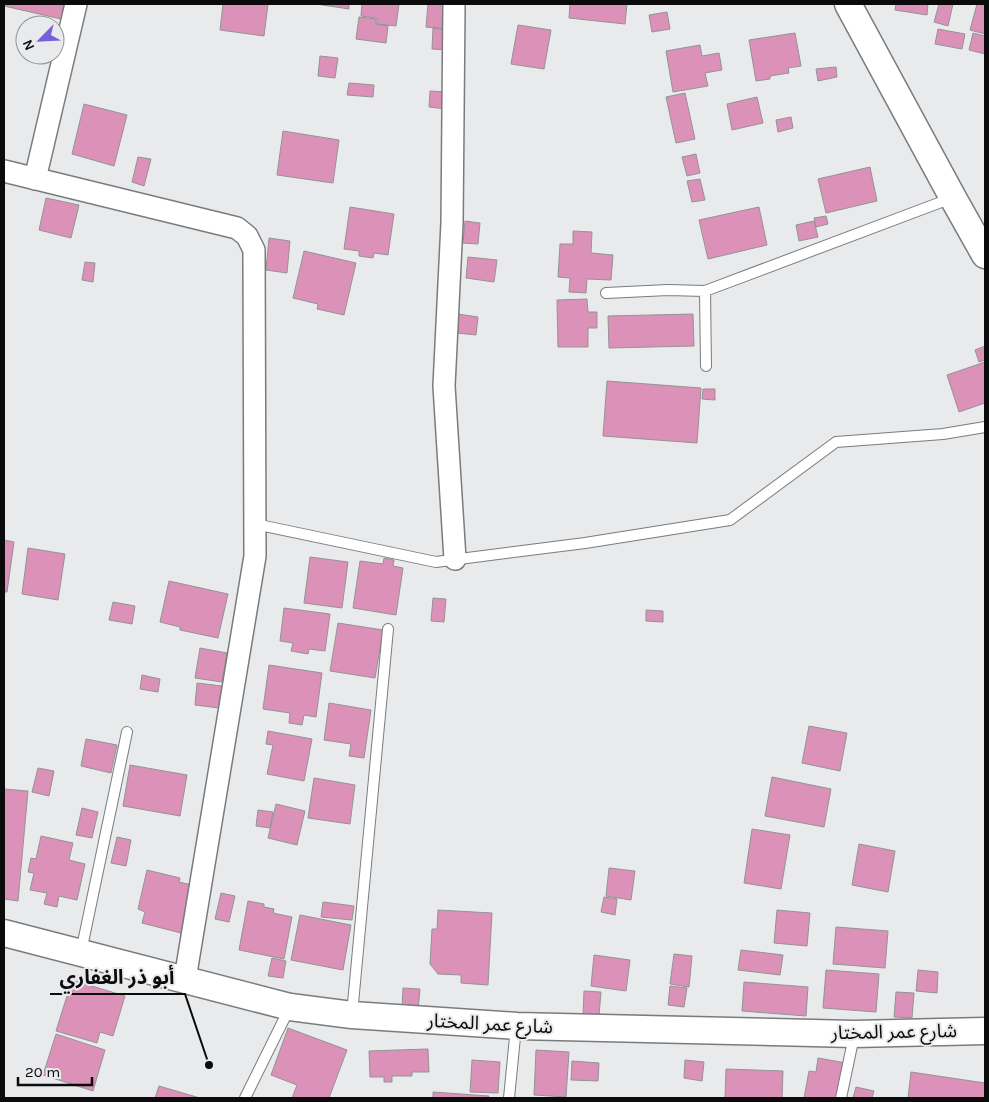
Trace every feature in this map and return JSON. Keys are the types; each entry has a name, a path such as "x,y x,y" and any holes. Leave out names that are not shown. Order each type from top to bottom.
{"street":[{"path":"35,179 76,4"},
{"path":"454,4 452,223 444,386 455,559"},
{"path":"848,4 985,255"},
{"path":"4,171 236,228 247,236 254,250 255,556 185,979"},
{"name":"شارع عمر المختار","path":"4,933 290,1006 352,1015 516,1026 854,1034 985,1031"}],"lane":[{"path":"606,293 705,291 953,198"},
{"path":"705,291 706,366"},
{"path":"255,524 436,562 585,543 730,520 836,442 943,434 985,427"},
{"path":"352,1015 388,629"},
{"path":"81,953 127,732"},
{"path":"245,1098 290,1006"},
{"path":"509,1098 516,1026"},
{"path":"841,1098 854,1034"}],"building":[{"path":"4,4 64,4 62,15 43,15 4,6"},
{"path":"223,4 268,4 264,36 220,30"},
{"path":"316,4 349,4 349,9"},
{"path":"362,4 399,4 396,26 377,24 377,18 361,16"},
{"path":"428,4 447,4 445,29 426,27"},
{"path":"570,4 627,4 625,24 569,18"},
{"path":"896,4 928,4 927,15 895,10"},
{"path":"939,4 953,4 948,26 934,22"},
{"path":"977,4 985,4 985,34 970,30"},
{"path":"667,12 670,29 652,32 649,15"},
{"path":"359,17 376,19 376,24 388,26 386,43 356,39"},
{"path":"518,25 551,30 544,69 511,64"},
{"path":"433,28 448,29 447,50 432,49"},
{"path":"938,29 965,34 962,49 935,44"},
{"path":"795,33 801,66 788,68 789,73 770,76 770,79 756,81 749,40"},
{"path":"973,33 985,36 985,54 969,50"},
{"path":"700,45 702,56 719,53 722,70 705,73 708,86 673,92 666,51"},
{"path":"320,56 338,58 335,78 318,76"},
{"path":"836,67 837,77 818,81 816,69"},
{"path":"349,83 374,85 373,97 347,95"},
{"path":"430,91 447,92 446,109 429,107"},
{"path":"685,93 695,139 676,143 666,97"},
{"path":"757,97 763,123 732,130 727,104"},
{"path":"84,104 127,115 114,166 72,154"},
{"path":"791,117 793,128 778,132 776,120"},
{"path":"283,131 339,140 333,183 277,175"},
{"path":"696,154 700,173 687,176 682,157"},
{"path":"138,157 151,159 144,186 132,182"},
{"path":"870,167 877,201 826,213 818,179"},
{"path":"700,179 705,200 692,202 687,181"},
{"path":"46,198 79,205 71,238 39,230"},
{"path":"350,207 394,214 388,255 374,253 373,258 359,256 359,251 344,249"},
{"path":"759,207 767,245 708,259 699,220"},
{"path":"826,216 828,224 816,227 814,218"},
{"path":"465,221 480,223 478,244 463,243"},
{"path":"814,221 818,237 799,241 796,225"},
{"path":"573,231 592,232 591,253 613,255 611,280 587,279 586,293 569,292 570,278 558,277 560,244 573,244"},
{"path":"269,238 290,241 287,273 266,270"},
{"path":"304,251 356,263 344,315 317,309 318,304 293,298"},
{"path":"468,257 497,260 494,282 466,278"},
{"path":"85,262 95,263 93,282 82,280"},
{"path":"587,299 588,312 597,312 597,328 588,328 588,347 558,347 557,300"},
{"path":"458,314 478,317 476,335 457,333"},
{"path":"693,314 694,346 609,348 608,316"},
{"path":"985,346 985,360 979,362 975,350"},
{"path":"985,362 985,403 959,412 947,375"},
{"path":"607,381 701,388 697,443 603,436"},
{"path":"703,389 715,389 715,400 702,399"},
{"path":"4,540 14,542 7,592 4,592"},
{"path":"28,548 65,554 58,600 22,594"},
{"path":"310,557 348,562 342,608 304,603"},
{"path":"384,558 394,560 393,566 403,568 396,615 353,608 360,561 383,564"},
{"path":"169,581 228,594 218,638 180,630 180,627 160,622"},
{"path":"433,598 446,599 444,622 431,621"},
{"path":"113,602 135,606 132,624 109,620"},
{"path":"284,608 330,614 325,651 309,649 308,654 291,651 293,643 280,641"},
{"path":"646,610 663,611 663,622 646,621"},
{"path":"338,623 383,630 375,678 330,671"},
{"path":"200,648 227,653 222,682 195,678"},
{"path":"269,665 322,673 316,717 304,715 302,725 289,723 290,713 263,709"},
{"path":"142,675 160,679 158,692 140,689"},
{"path":"197,683 222,686 219,708 195,705"},
{"path":"329,703 371,710 364,758 349,756 351,744 324,740"},
{"path":"809,726 847,733 840,771 802,763"},
{"path":"268,731 312,739 304,781 267,774 273,745 266,744"},
{"path":"86,739 117,745 111,773 81,766"},
{"path":"130,765 187,775 180,816 123,806"},
{"path":"38,768 54,771 49,796 32,792"},
{"path":"772,777 831,789 824,827 765,816"},
{"path":"314,778 355,785 350,824 308,818"},
{"path":"4,789 28,791 18,901 4,899"},
{"path":"276,804 305,811 297,845 268,838"},
{"path":"82,808 98,812 92,838 76,835"},
{"path":"258,810 273,812 270,828 256,826"},
{"path":"752,829 790,835 781,889 744,883"},
{"path":"41,836 73,843 69,860 85,864 77,900 59,896 57,907 44,904 47,893 30,890 34,873 28,872 31,858 36,859"},
{"path":"117,837 131,840 126,866 111,863"},
{"path":"859,844 895,851 888,892 852,885"},
{"path":"609,868 635,871 631,900 606,896"},
{"path":"147,870 180,878 179,882 192,885 181,933 142,923 145,912 138,909"},
{"path":"221,893 235,896 229,922 215,919"},
{"path":"604,897 617,899 615,915 601,912"},
{"path":"248,901 264,904 264,907 274,909 273,913 292,917 284,959 239,950"},
{"path":"323,902 354,906 352,920 321,917"},
{"path":"438,910 492,913 488,985 461,983 461,975 438,974 430,964 432,929 437,929"},
{"path":"777,910 810,913 807,946 774,943"},
{"path":"300,915 351,925 343,970 291,960"},
{"path":"836,927 888,931 885,968 833,964"},
{"path":"741,950 783,955 780,975 738,970"},
{"path":"674,954 692,956 689,987 670,984"},
{"path":"594,955 630,960 626,991 591,986"},
{"path":"272,958 286,961 283,978 268,976"},
{"path":"826,970 879,974 876,1012 823,1008"},
{"path":"918,970 938,972 937,993 916,991"},
{"path":"72,980 125,996 113,1036 100,1032 97,1043 56,1031"},
{"path":"744,982 808,987 806,1016 742,1011"},
{"path":"670,986 687,988 684,1007 668,1005"},
{"path":"403,988 420,989 418,1011 402,1010"},
{"path":"584,991 601,992 599,1016 583,1015"},
{"path":"896,992 914,993 912,1018 894,1017"},
{"path":"288,1028 347,1050 329,1098 292,1098 297,1085 271,1075"},
{"path":"56,1034 105,1050 93,1091 43,1075"},
{"path":"428,1049 429,1072 412,1072 412,1076 392,1076 392,1082 384,1082 384,1077 370,1077 369,1051"},
{"path":"536,1050 569,1052 566,1097 534,1095"},
{"path":"818,1058 846,1063 839,1098 804,1098 809,1071 816,1072"},
{"path":"472,1060 500,1062 498,1093 470,1092"},
{"path":"685,1060 704,1062 702,1081 684,1078"},
{"path":"572,1061 599,1063 598,1081 571,1080"},
{"path":"726,1069 783,1071 782,1098 725,1098"},
{"path":"911,1072 985,1083 985,1098 908,1098"},
{"path":"159,1086 200,1098 155,1098"},
{"path":"856,1087 874,1091 872,1098 853,1098"},
{"path":"433,1092 489,1096 488,1098 433,1098"}],"place":[{"name":"أبو ذر الغفاري","path":"209,1065"}]}
